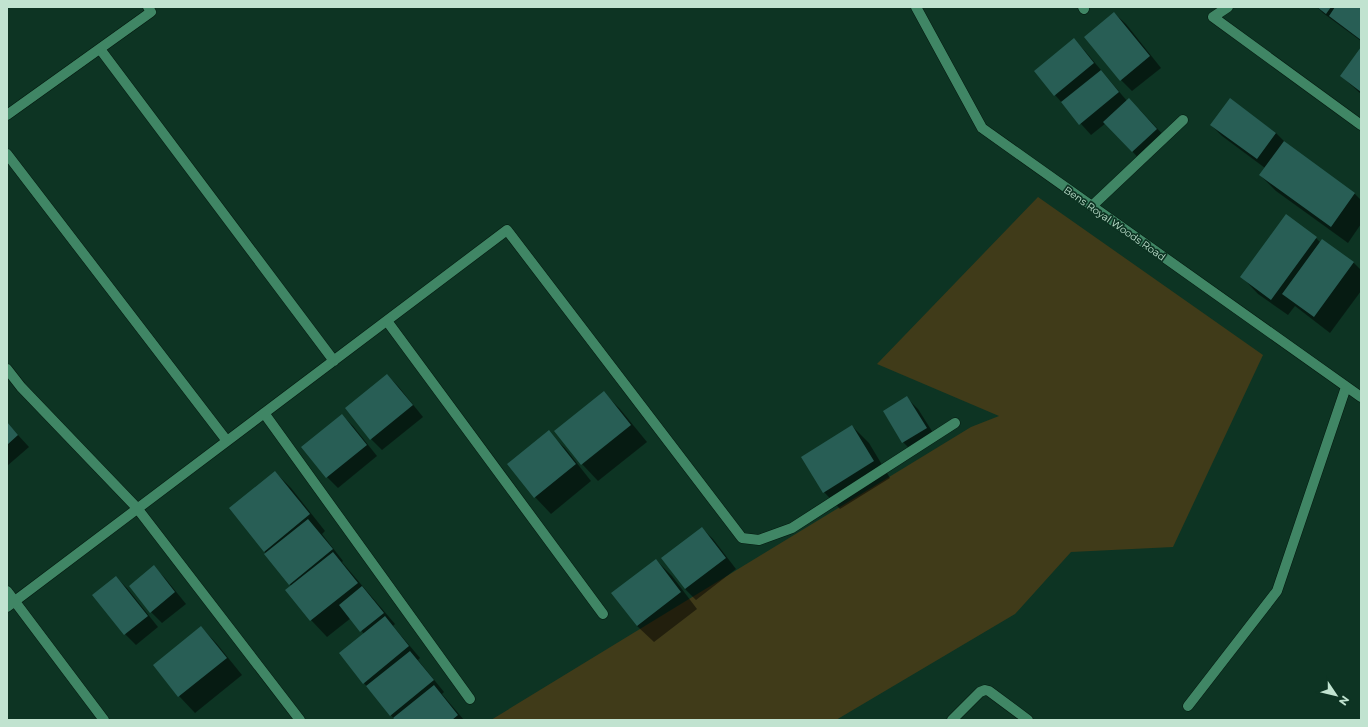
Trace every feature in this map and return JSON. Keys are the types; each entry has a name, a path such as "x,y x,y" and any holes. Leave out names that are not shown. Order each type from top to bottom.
{"street":[{"path":"7,115 152,12 148,7"},
{"name":"Bens Royal Woods Road","path":"916,7 982,128 1361,397"},
{"path":"1228,7 1212,17 1361,125"},
{"path":"100,49 334,361"},
{"path":"1092,206 1183,120"},
{"path":"7,154 227,441"},
{"path":"11,604 507,230 742,538 759,540 792,528 955,423"},
{"path":"387,321 604,614"},
{"path":"7,369 21,387 137,508 300,720"},
{"path":"1188,706 1277,591 1346,387"},
{"path":"264,413 470,699"},
{"path":"7,591 11,604 104,720"},
{"path":"952,720 980,692 985,690 989,691 1028,720"}],"shaded area":[{"path":"1038,197 1263,355 1173,547 1071,552 1015,614 836,720 491,720 971,427 999,416 877,364"}],"building":[{"path":"1317,7 1331,7 1326,14"},
{"path":"1335,7 1361,7 1361,40 1329,16"},
{"path":"1114,12 1150,56 1120,81 1084,37"},
{"path":"1074,38 1094,63 1054,96 1034,71"},
{"path":"1361,47 1361,92 1340,76"},
{"path":"1101,70 1119,92 1079,125 1061,102"},
{"path":"1129,98 1157,129 1132,152 1103,122"},
{"path":"1230,98 1276,133 1257,159 1210,125"},
{"path":"1284,141 1355,193 1331,227 1259,175"},
{"path":"1286,214 1317,237 1271,300 1240,277"},
{"path":"1322,239 1354,262 1314,317 1282,294"},
{"path":"387,374 413,405 370,440 345,408"},
{"path":"604,391 631,425 581,465 554,431"},
{"path":"907,396 927,428 902,443 883,411"},
{"path":"342,414 367,445 326,478 301,447"},
{"path":"7,422 18,435 7,445"},
{"path":"852,425 874,461 823,493 801,457"},
{"path":"549,430 576,464 534,498 507,464"},
{"path":"275,471 310,514 264,552 229,508"},
{"path":"308,519 333,549 289,585 264,554"},
{"path":"702,527 726,558 685,589 661,558"},
{"path":"333,552 358,583 310,621 285,590"},
{"path":"656,559 681,592 637,626 611,593"},
{"path":"154,565 175,592 150,613 129,586"},
{"path":"116,576 148,616 124,635 92,595"},
{"path":"362,586 384,613 360,632 339,605"},
{"path":"385,616 409,646 363,684 339,653"},
{"path":"201,626 227,658 178,697 153,665"},
{"path":"410,651 434,680 390,716 366,686"},
{"path":"434,685 458,715 452,720 395,720 393,718"}]}
